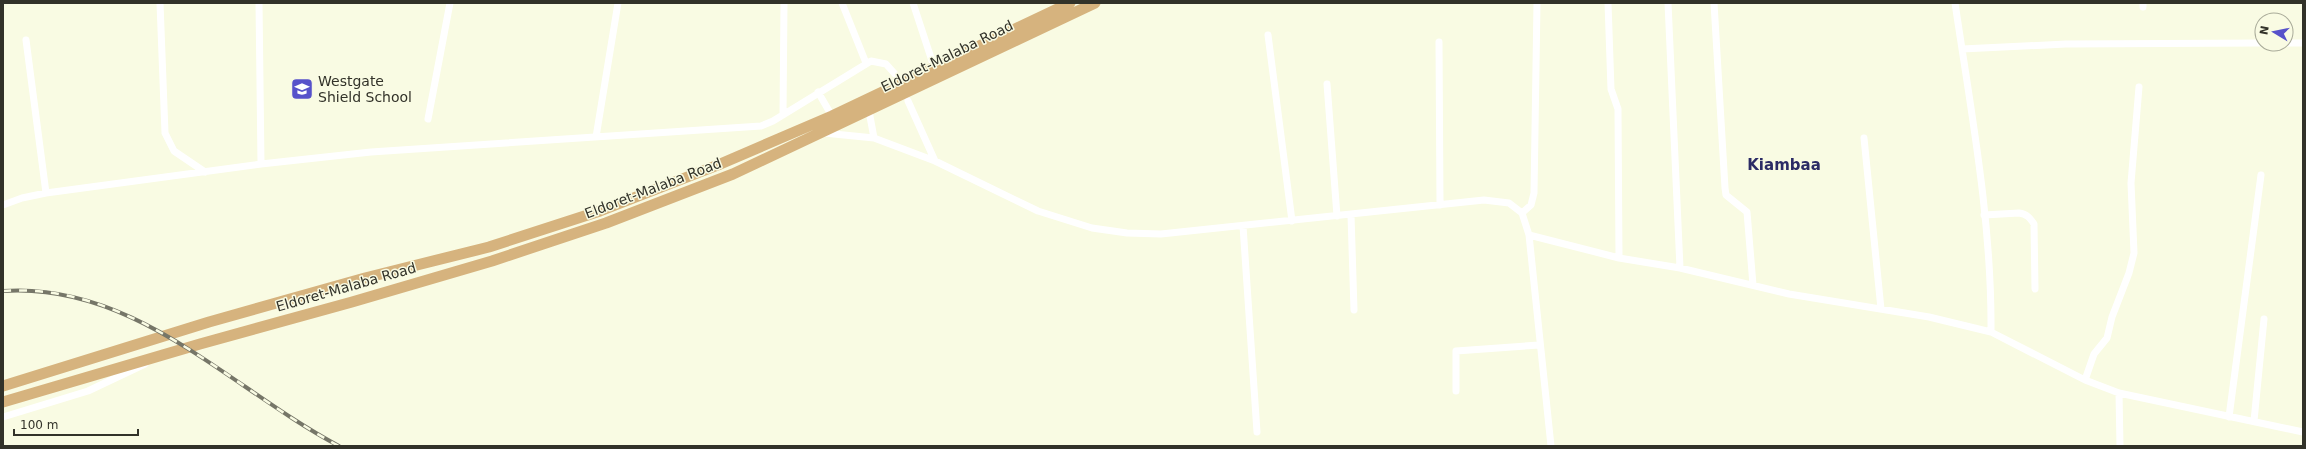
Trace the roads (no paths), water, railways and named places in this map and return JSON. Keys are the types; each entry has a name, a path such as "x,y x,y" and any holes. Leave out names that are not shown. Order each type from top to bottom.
{"highway":[{"name":"Eldoret-Malaba Road","path":"3,386 180,330 365,278 489,247 600,211 711,168 832,116 1070,3"},
{"name":"Eldoret-Malaba Road","path":"170,352 374,296 492,261 606,223 733,174 1095,3"},
{"path":"3,402 170,352"}],"street":[{"path":"160,3 165,133 174,150 205,172"},
{"path":"260,3 261,164"},
{"path":"428,119 450,3"},
{"path":"596,137 618,3"},
{"path":"783,115 784,3"},
{"path":"842,3 866,63"},
{"path":"913,3 934,67"},
{"path":"1522,213 1531,205 1534,193 1537,3"},
{"path":"1608,3 1611,89 1618,109 1619,258"},
{"path":"1668,3 1680,268"},
{"path":"1714,3 1725,188 1726,195 1748,212 1753,286"},
{"path":"1955,3 1984,215 1992,302 1991,332"},
{"path":"1268,35 1292,221"},
{"path":"26,40 46,193"},
{"path":"1440,42 1440,205"},
{"path":"1962,49 2066,44 2254,43"},
{"path":"3,205 22,198 46,193 261,164 371,152 762,126 783,115 871,60 886,64 895,74"},
{"path":"1327,84 1337,216"},
{"path":"2085,380 2094,354 2107,338 2112,317 2132,264 2134,253 2132,183 2139,87"},
{"path":"818,92 832,116"},
{"path":"908,101 935,161"},
{"path":"869,111 874,138"},
{"path":"822,132 874,138 935,161 1038,211 1092,228 1161,234 1440,205 1498,201 1509,203 1522,213 1529,235 1539,345 1551,446"},
{"path":"1864,138 1881,309"},
{"path":"2229,417 2261,175"},
{"path":"1984,215 2019,213 2024,214 2034,224 2035,289"},
{"path":"1350,215 1354,310"},
{"path":"1243,226 1257,432"},
{"path":"1529,235 1619,258 1680,268 1789,294 1929,317 1991,332 2085,380 2120,393 2303,432"},
{"path":"2254,421 2264,319"},
{"path":"1456,391 1456,351 1539,345"},
{"path":"3,417 88,391 170,352"},
{"path":"2120,393 2120,446"}],"railway":[{"path":"3,291 51,293 96,303 139,321 180,344 299,423 339,446"}],"place":[{"name":"Westgate Shield School","path":"302,89"}],"district":[{"name":"Kiambaa","path":"1784,165"}]}
